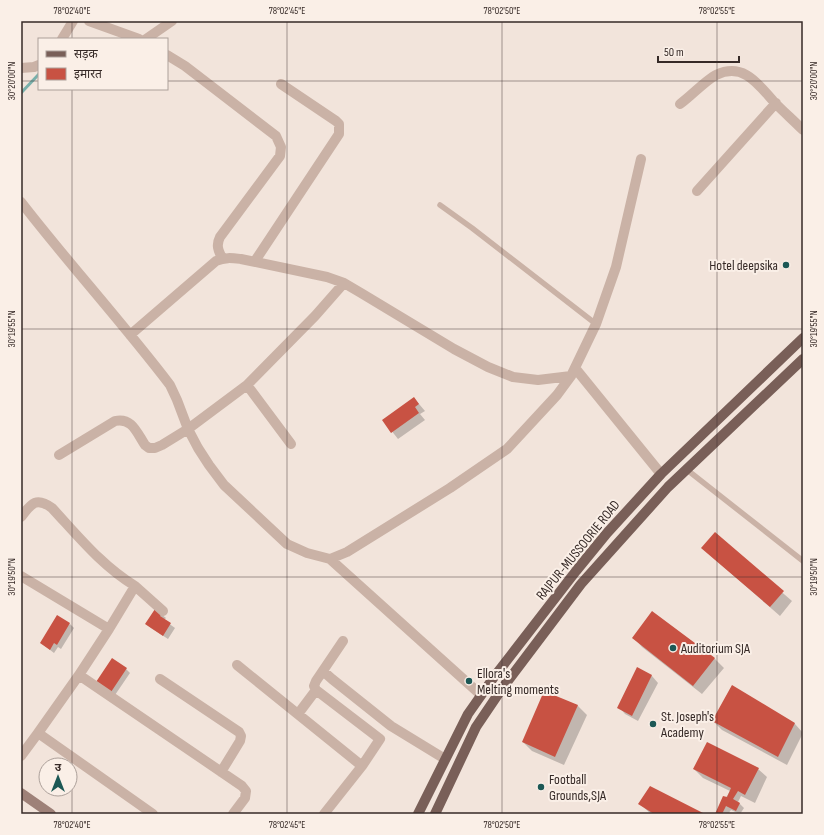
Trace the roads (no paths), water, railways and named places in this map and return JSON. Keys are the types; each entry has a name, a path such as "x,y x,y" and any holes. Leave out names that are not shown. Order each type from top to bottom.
{"main road":[{"name":"RAJPUR-MUSSOORIE ROAD","path":"418,814 468,714 576,571 607,533 661,474 803,338"},
{"name":"RAJPUR-MUSSOORIE ROAD","path":"435,814 476,727 501,690 581,584 668,486 803,359"}],"street":[{"path":"63,38 73,21"},
{"path":"89,21 136,38"},
{"path":"147,38 172,21"},
{"path":"168,56 185,66 276,136 281,147 280,156 220,237 218,249 222,258"},
{"path":"21,68 38,65"},
{"path":"680,104 716,75 727,71 746,74 759,84 803,130"},
{"path":"255,262 339,134 340,129 336,121 281,84"},
{"path":"697,191 776,103"},
{"path":"330,558 347,552 450,488 507,449 552,400 573,372 596,324 616,267 641,159"},
{"path":"21,202 55,246 170,385 188,429 209,466 224,485 287,544 307,553 330,558 482,695"},
{"path":"130,335 216,262 222,258 230,257 327,277 344,284 454,349 488,367 513,376 538,380 573,372"},
{"path":"59,455 114,421 121,420 128,422 145,446 155,448 162,445 188,429 247,385 315,316 344,284"},
{"path":"573,372 661,474"},
{"path":"247,385 291,444"},
{"path":"21,517 33,503 39,501 46,503 100,559 163,611"},
{"path":"21,576 109,628"},
{"path":"21,756 79,675 134,586"},
{"path":"343,641 314,686 316,690 380,739"},
{"path":"237,665 362,766"},
{"path":"323,671 332,680 391,726 445,760"},
{"path":"79,675 242,786 246,791 245,798 233,814"},
{"path":"160,679 239,732 241,736 240,740 222,772"},
{"path":"298,714 316,690"},
{"path":"324,814 391,726"},
{"path":"38,733 153,814"},
{"path":"21,793 49,813"}],"lane":[{"path":"440,205 596,324"},
{"path":"686,469 803,560"}],"waterway":[{"path":"21,93 38,75"}],"place":[{"name":"Hotel deepsika","path":"786,265"},
{"name":"Auditorium SJA","path":"673,648"},
{"name":"Ellora's Melting moments","path":"469,681"},
{"name":"St. Joseph's Academy","path":"653,724"},
{"name":"Football Grounds,SJA","path":"541,787"}]}
